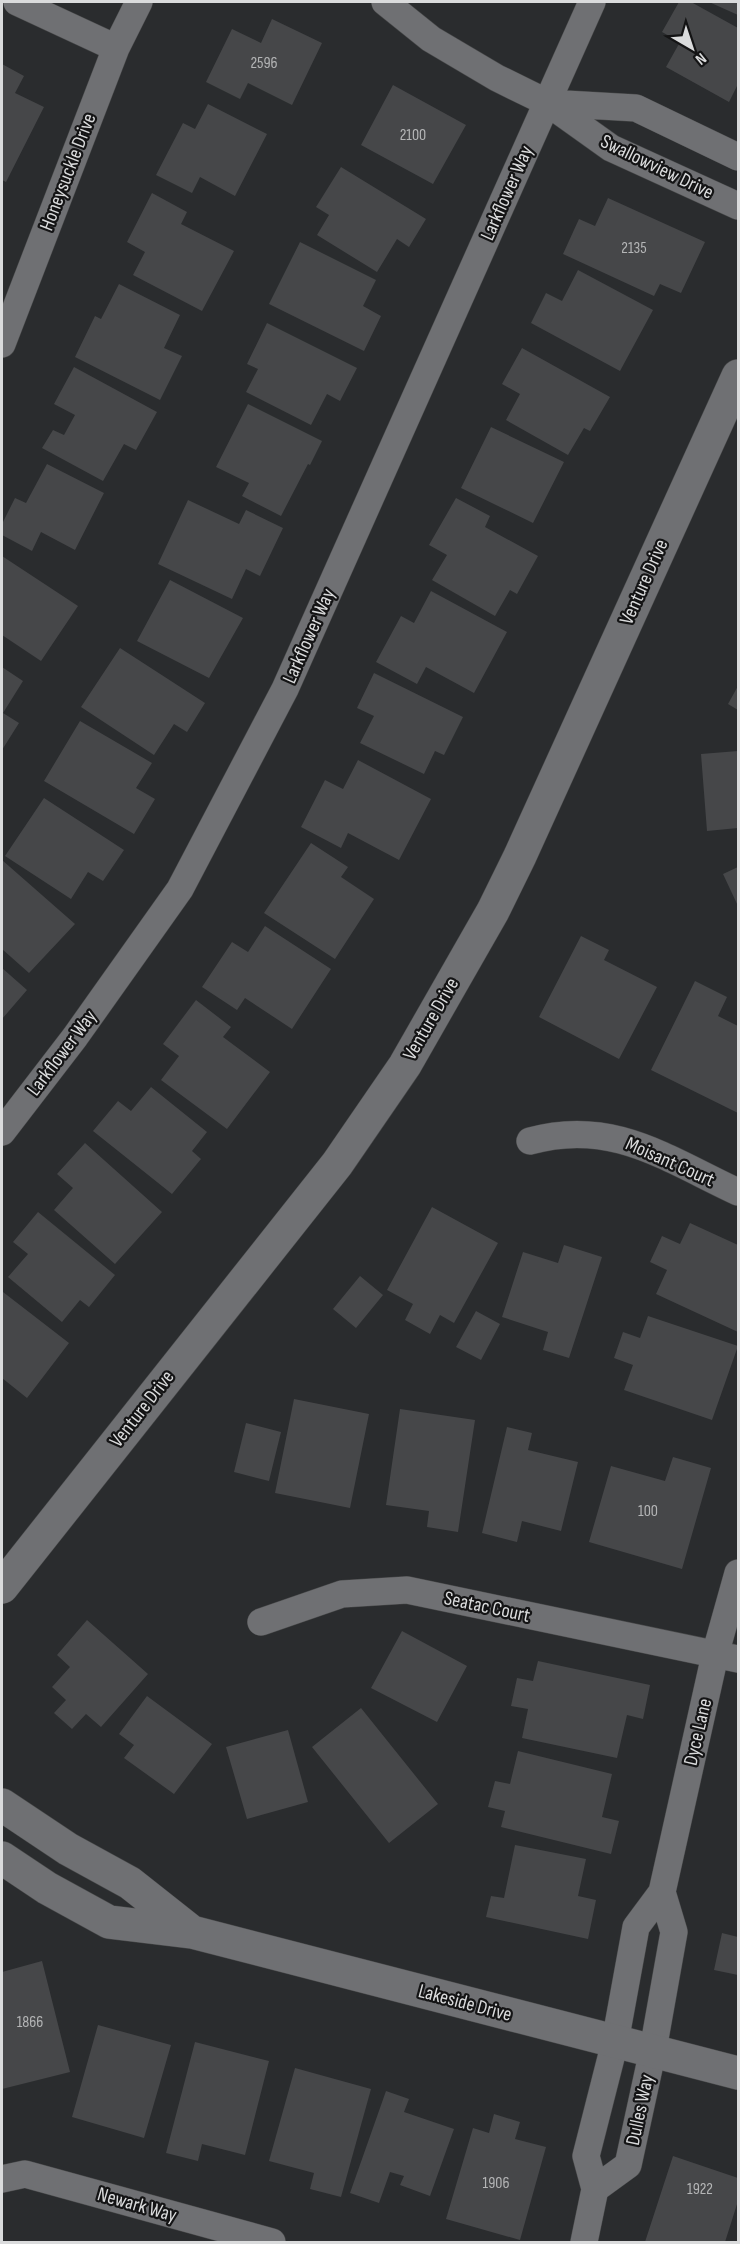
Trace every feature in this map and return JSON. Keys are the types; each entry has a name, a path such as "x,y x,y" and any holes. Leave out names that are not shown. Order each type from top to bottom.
{"street":[{"path":"16,2 116,48"},
{"name":"Honeysuckle Drive","path":"2,344 116,48 138,2"},
{"name":"Swallowview Drive","path":"385,2 432,39 497,78 548,102 611,148 738,206"},
{"name":"Larkflower Way","path":"2,1132 75,1037 180,889 285,689 592,2"},
{"name":"Swallowview Drive","path":"548,102 636,108 738,157"},
{"name":"Venture Drive","path":"2,1587 337,1164 405,1065 493,911 520,856 738,376"},
{"name":"Moisant Court","path":"530,1141 556,1134 586,1132 630,1141 738,1192"},
{"name":"Dyce Lane","path":"615,2042 636,1926 662,1892 727,1657 738,1573"},
{"name":"Seatac Court","path":"261,1622 342,1594 406,1590 727,1657"},
{"name":"Lakeside Drive","path":"2,1805 68,1849 130,1883 192,1932"},
{"name":"Lakeside Drive","path":"2,1858 47,1888 109,1922 192,1932 738,2073"},
{"name":"Dyce Lane","path":"653,2050 674,1932 662,1892"},
{"name":"Dulles Way","path":"584,2242 595,2189 586,2157 615,2042"},
{"name":"Dulles Way","path":"595,2189 628,2165 653,2050"},
{"name":"Newark Way","path":"2,2179 25,2174 272,2242"}],"building":[{"path":"679,2 691,2 738,28 738,84 729,102 666,67 680,42 662,32"},
{"path":"709,2 738,2 738,15"},
{"path":"272,19 322,43 292,105 248,83 240,99 206,82 232,29 261,43"},
{"path":"2,64 24,76 15,93 44,107 6,182 2,180"},
{"path":"393,85 466,125 433,184 361,145"},
{"path":"208,104 267,134 235,196 200,177 192,193 156,175 183,123 195,129"},
{"path":"341,167 426,219 409,247 397,239 377,272 317,235 329,215 316,207"},
{"path":"152,193 187,212 181,224 234,251 202,311 133,275 145,252 127,242"},
{"path":"608,198 705,242 681,293 660,284 654,296 563,254 579,219 595,226"},
{"path":"300,242 376,280 363,306 381,316 364,351 269,304"},
{"path":"578,270 653,310 620,371 531,323 546,293 562,301"},
{"path":"119,284 180,315 164,348 182,356 160,400 75,357 95,316 101,319"},
{"path":"267,323 357,368 340,401 327,394 311,425 246,392 258,369 247,364"},
{"path":"522,348 610,397 590,431 584,428 568,455 506,420 520,394 502,384"},
{"path":"74,367 157,412 136,450 124,444 103,481 42,448 53,430 64,435 75,415 54,404"},
{"path":"248,404 322,441 281,516 242,496 249,483 216,467"},
{"path":"491,427 564,462 533,523 461,488"},
{"path":"47,464 104,493 75,550 41,532 32,551 2,535 2,524 15,498 26,503"},
{"path":"456,498 490,516 485,527 538,556 517,594 510,590 495,616 432,580 447,555 429,545"},
{"path":"188,500 239,524 246,510 283,528 260,576 246,569 232,599 158,564"},
{"path":"2,556 78,606 41,661 2,635"},
{"path":"170,580 243,618 209,678 137,641"},
{"path":"431,591 507,632 474,693 426,667 417,684 376,662 401,616 414,623"},
{"path":"120,648 205,703 187,732 174,724 154,755 81,707"},
{"path":"2,667 23,681 3,713 19,723 2,750"},
{"path":"374,673 463,717 444,755 435,751 424,774 360,743 374,716 357,708"},
{"path":"738,686 738,710 728,704"},
{"path":"80,721 152,763 136,788 155,799 134,834 44,781"},
{"path":"738,751 738,828 707,831 701,754"},
{"path":"358,760 431,799 399,860 348,833 341,848 301,827 325,780 343,789"},
{"path":"44,798 124,850 103,881 88,872 71,899 5,856"},
{"path":"311,843 348,867 341,877 374,899 335,959 264,913"},
{"path":"2,860 75,924 29,973 2,949"},
{"path":"738,867 738,906 723,874"},
{"path":"265,926 331,969 292,1029 245,998 237,1010 202,987 232,942 248,952"},
{"path":"581,936 609,950 604,960 657,987 619,1059 539,1017"},
{"path":"2,968 27,990 2,1019"},
{"path":"695,981 727,997 718,1016 738,1026 738,1113 651,1070"},
{"path":"196,1000 231,1027 223,1037 270,1072 227,1129 161,1080 179,1056 163,1044"},
{"path":"151,1087 207,1132 192,1151 201,1159 172,1194 93,1131 118,1101 131,1111"},
{"path":"85,1143 162,1212 115,1264 54,1210 73,1188 57,1174"},
{"path":"432,1207 498,1243 454,1323 440,1315 430,1334 405,1320 413,1304 387,1290"},
{"path":"38,1212 115,1275 89,1307 80,1300 62,1322 8,1277 28,1254 13,1242"},
{"path":"690,1223 738,1245 738,1332 656,1294 667,1270 650,1262 662,1236 680,1244"},
{"path":"564,1245 602,1257 569,1358 543,1350 548,1332 502,1317 523,1252 558,1263"},
{"path":"360,1276 383,1295 356,1328 333,1309"},
{"path":"3,1292 69,1343 27,1398 2,1378"},
{"path":"476,1311 500,1324 481,1360 456,1347"},
{"path":"648,1316 738,1346 712,1420 624,1390 633,1365 614,1358 623,1332 640,1338"},
{"path":"294,1399 369,1414 350,1508 275,1493"},
{"path":"400,1409 475,1420 458,1532 427,1527 429,1511 386,1505"},
{"path":"246,1423 281,1432 269,1481 234,1472"},
{"path":"507,1427 532,1433 528,1450 578,1462 561,1531 522,1521 517,1542 482,1533"},
{"path":"673,1457 711,1468 682,1569 589,1542 611,1466 665,1481"},
{"path":"87,1620 148,1674 101,1727 86,1714 72,1729 54,1713 66,1700 52,1687 70,1667 57,1655"},
{"path":"402,1631 467,1666 437,1722 371,1688"},
{"path":"538,1661 650,1685 643,1719 627,1715 617,1758 522,1738 528,1709 511,1706 517,1678 533,1681"},
{"path":"147,1696 212,1744 174,1794 124,1758 134,1745 119,1734"},
{"path":"361,1708 438,1804 389,1843 312,1747"},
{"path":"288,1730 308,1802 247,1819 226,1747"},
{"path":"518,1751 612,1774 602,1817 619,1821 611,1854 501,1827 505,1811 488,1807 495,1781 510,1784"},
{"path":"515,1845 586,1859 578,1896 596,1900 588,1939 486,1917 491,1896 504,1898"},
{"path":"722,1933 738,1937 738,1975 714,1970"},
{"path":"42,1961 70,2072 2,2089 2,1972"},
{"path":"98,2025 171,2045 144,2138 72,2117"},
{"path":"195,2042 269,2061 245,2155 202,2144 198,2161 166,2153"},
{"path":"295,2068 371,2089 341,2197 310,2189 314,2173 269,2161"},
{"path":"386,2091 409,2099 404,2112 454,2129 430,2196 400,2185 404,2176 390,2172 379,2203 350,2193"},
{"path":"494,2114 520,2122 515,2139 546,2147 520,2240 446,2219 473,2128 489,2133"},
{"path":"673,2156 738,2178 738,2201 725,2242 645,2242"}]}
